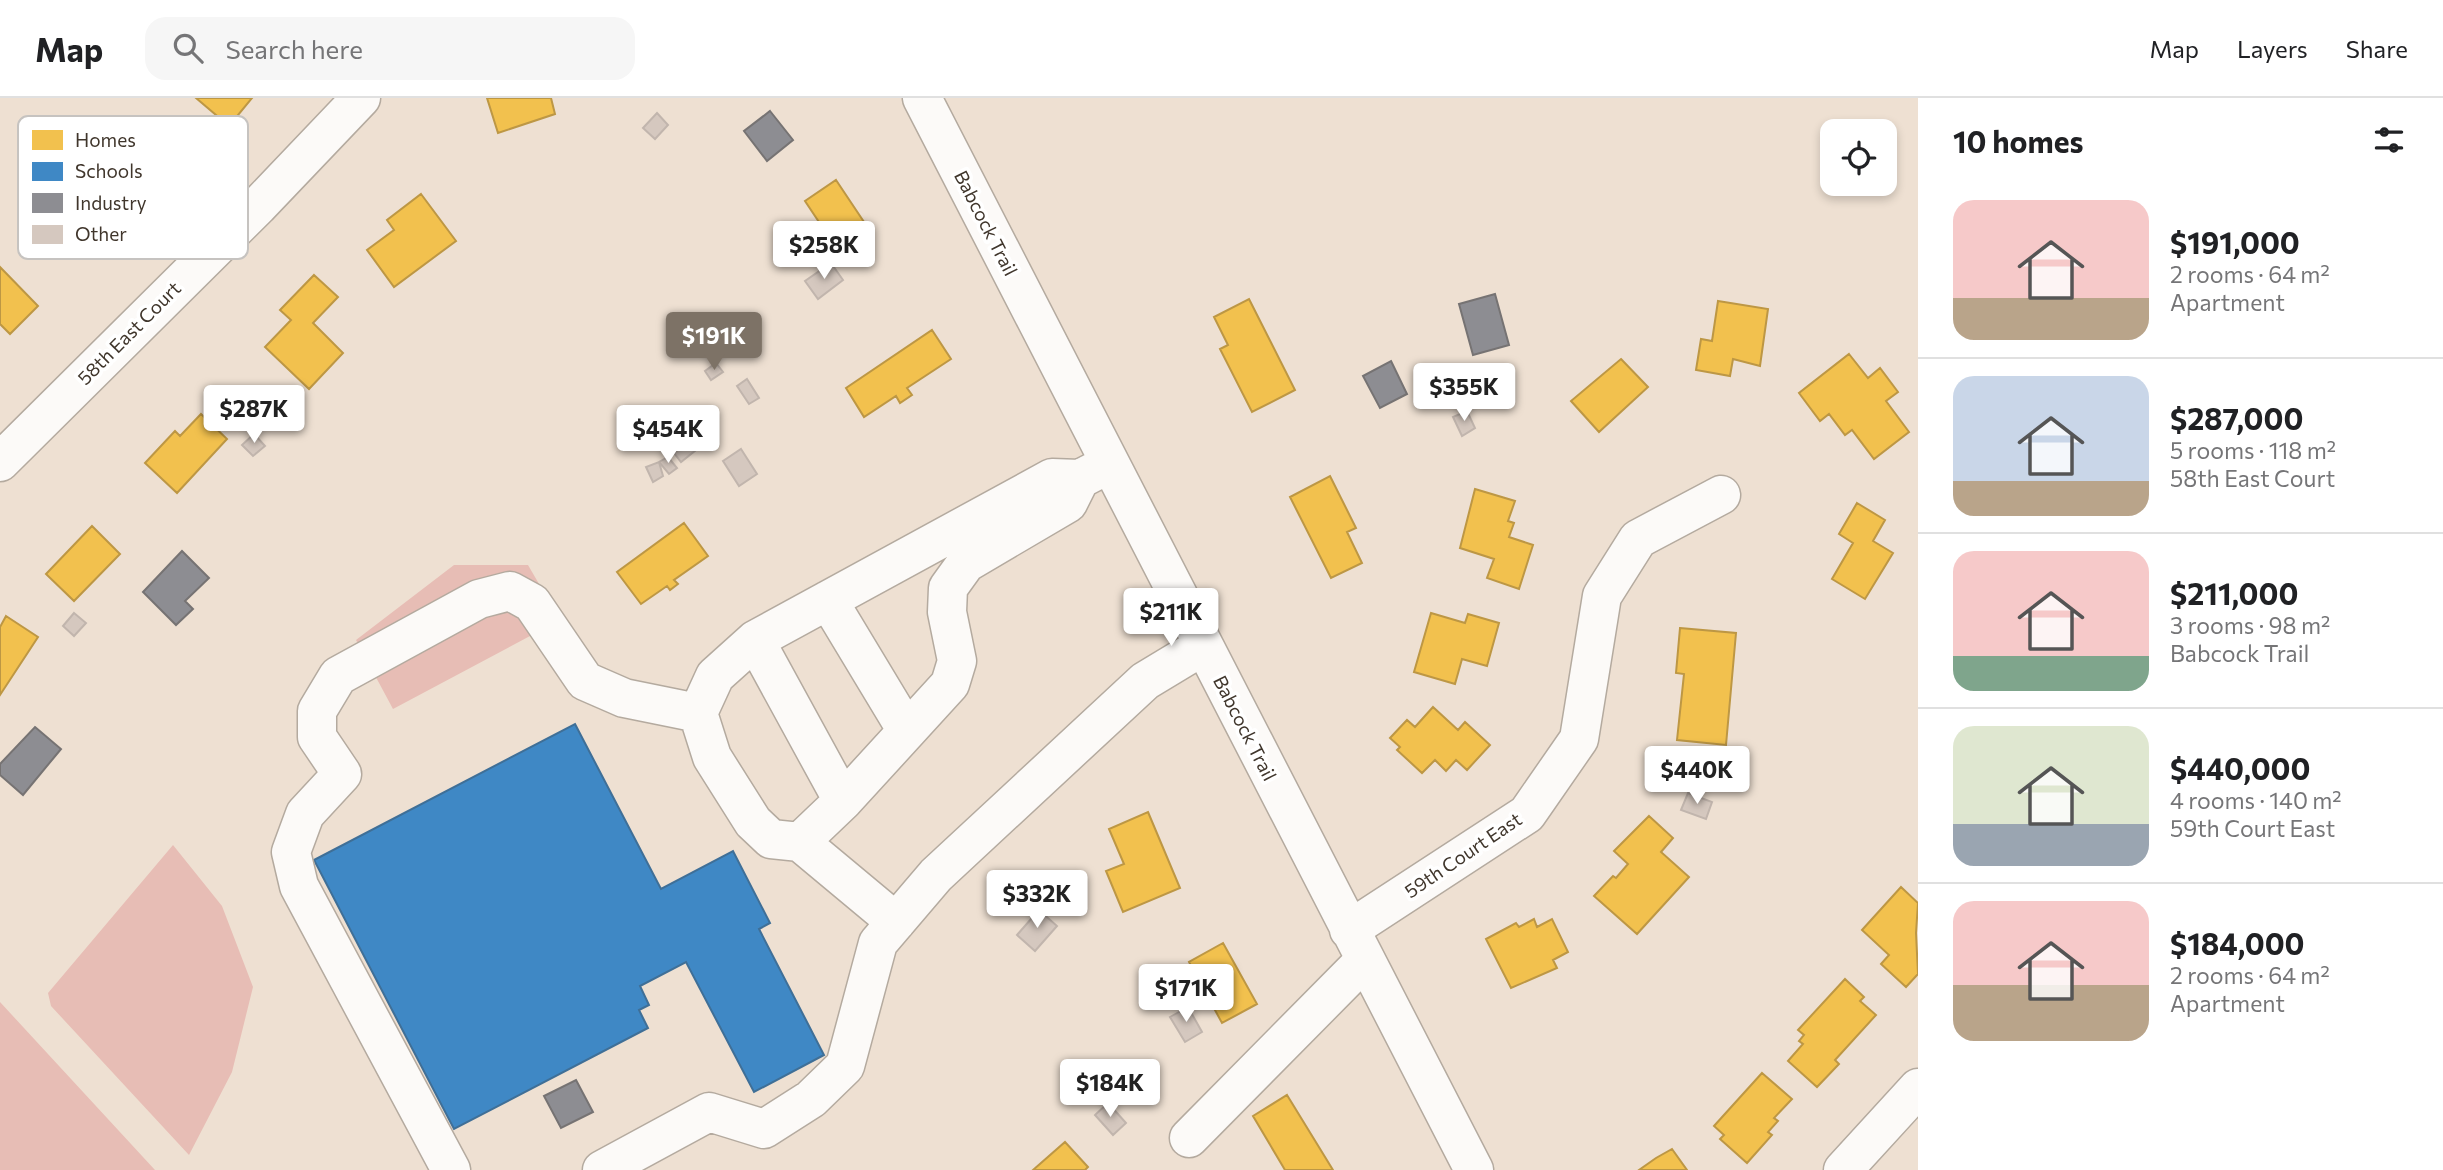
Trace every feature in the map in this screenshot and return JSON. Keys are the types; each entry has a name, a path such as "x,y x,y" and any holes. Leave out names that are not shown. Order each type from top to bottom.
{"street":[{"name":"58th East Court","path":"248,216 361,98"},
{"name":"Babcock Trail","path":"922,98 1094,471 1203,646 1474,1170"},
{"name":"58th East Court","path":"4,448 202,259"},
{"path":"895,922 800,842 771,839 753,822 712,757 698,713 715,676 755,640 1052,478 1094,471"},
{"path":"800,842 843,801 950,684 957,661 947,612 948,588 966,563 1068,503 1094,471"},
{"name":"59th Court East","path":"1189,1138 1357,946 1527,814 1579,738 1601,596 1638,539 1721,495"},
{"path":"451,1170 299,886 291,852 304,814 342,774 317,737 317,711 338,676 478,599 510,591 531,603 585,681 624,698 698,713"},
{"path":"828,600 907,730"},
{"path":"755,640 843,801"},
{"path":"603,1170 709,1112 764,1129 811,1099 845,1066 878,943 895,922 936,875 1145,681 1203,646"},
{"path":"1843,1170 1918,1088"}],"shaded area":[{"path":"454,565 528,565 560,620 393,709 356,640"},
{"path":"173,845 222,906 253,987 232,1072 189,1155 51,1006 48,993"},
{"path":"0,1002 155,1170 0,1170"}],"building: Homes":[{"path":"196,98 252,98 237,116 217,116"},
{"path":"487,98 551,98 555,114 498,133"},
{"path":"836,180 864,222 833,243 805,201"},
{"path":"421,194 456,241 394,287 367,250 394,230 387,220"},
{"path":"0,267 38,306 10,334 0,324"},
{"path":"314,275 338,297 313,323 343,353 309,389 265,347 291,320 280,310"},
{"path":"1249,299 1295,390 1252,412 1220,349 1228,345 1214,317"},
{"path":"1718,301 1768,309 1760,366 1733,359 1730,376 1696,370 1701,339 1712,341"},
{"path":"932,330 951,359 907,388 912,395 900,403 896,396 864,417 846,388"},
{"path":"1849,354 1868,378 1880,368 1898,392 1886,401 1909,432 1874,459 1852,430 1845,435 1829,414 1820,421 1799,393"},
{"path":"1621,359 1648,387 1599,432 1571,401"},
{"path":"201,414 227,439 177,493 145,463 175,431 180,436"},
{"path":"1330,476 1356,528 1347,532 1362,563 1331,578 1290,497"},
{"path":"1475,489 1515,501 1508,521 1514,523 1509,537 1533,545 1519,589 1487,578 1494,559 1460,548"},
{"path":"1857,503 1885,520 1873,541 1893,553 1865,599 1832,579 1853,543 1839,534"},
{"path":"684,523 708,556 674,580 678,584 670,590 667,586 641,604 617,572"},
{"path":"92,526 120,554 74,601 46,574"},
{"path":"1431,613 1465,623 1468,614 1499,623 1487,666 1462,659 1455,684 1414,672"},
{"path":"6,616 38,637 0,695 0,627"},
{"path":"1680,628 1736,633 1726,745 1677,740 1684,674 1676,673"},
{"path":"1433,707 1458,730 1465,722 1490,745 1467,770 1456,760 1446,771 1435,760 1422,773 1397,750 1400,747 1390,738 1407,720 1415,727"},
{"path":"1148,812 1180,888 1123,912 1106,871 1124,864 1109,829"},
{"path":"1649,816 1673,838 1661,852 1689,877 1637,934 1594,896 1628,864 1614,851"},
{"path":"1901,887 1918,903 1918,974 1906,987 1881,964 1889,955 1862,930"},
{"path":"1534,919 1537,927 1552,919 1568,952 1553,960 1557,968 1511,988 1486,939 1516,923 1519,927"},
{"path":"1223,943 1257,1004 1222,1023 1189,962"},
{"path":"1845,979 1864,997 1860,1001 1876,1015 1835,1060 1839,1064 1817,1087 1788,1061 1803,1044 1799,1041 1804,1035 1798,1030"},
{"path":"1762,1073 1792,1099 1774,1118 1778,1121 1768,1132 1772,1135 1747,1163 1720,1139 1724,1135 1714,1126"},
{"path":"1287,1095 1333,1170 1285,1170 1253,1116"},
{"path":"1065,1142 1088,1167 1085,1170 1033,1170"},
{"path":"1672,1149 1687,1170 1639,1170 1656,1158"}],"building: Schools":[{"path":"575,724 661,889 733,851 770,923 759,929 824,1055 754,1092 686,962 640,986 649,1005 639,1010 648,1028 454,1129 314,860"}],"building: Industry":[{"path":"770,111 793,140 767,161 744,131"},
{"path":"1495,294 1509,345 1473,355 1459,304"},
{"path":"1391,361 1407,394 1380,408 1363,376"},
{"path":"182,551 209,578 185,601 193,609 176,625 143,592"},
{"path":"35,727 61,749 23,795 0,775 0,764"},
{"path":"576,1080 593,1112 561,1128 544,1096"}],"building: Other":[{"path":"657,113 668,125 655,139 643,128"},
{"path":"831,263 843,280 818,299 805,281"},
{"path":"716,363 723,372 711,380 705,371"},
{"path":"747,379 759,398 749,404 737,386"},
{"path":"1467,411 1475,428 1462,436 1453,417"},
{"path":"254,434 265,446 253,456 242,445"},
{"path":"689,441 696,450 681,462 674,453"},
{"path":"741,449 757,474 739,486 723,461"},
{"path":"668,457 677,468 669,474 659,462"},
{"path":"659,462 663,476 653,482 646,467"},
{"path":"74,613 86,623 74,636 63,626"},
{"path":"1688,793 1712,802 1706,819 1681,810"},
{"path":"1039,910 1057,926 1035,951 1017,935"},
{"path":"1188,1007 1202,1032 1185,1042 1170,1017"},
{"path":"1108,1103 1126,1123 1113,1135 1095,1115"}]}
